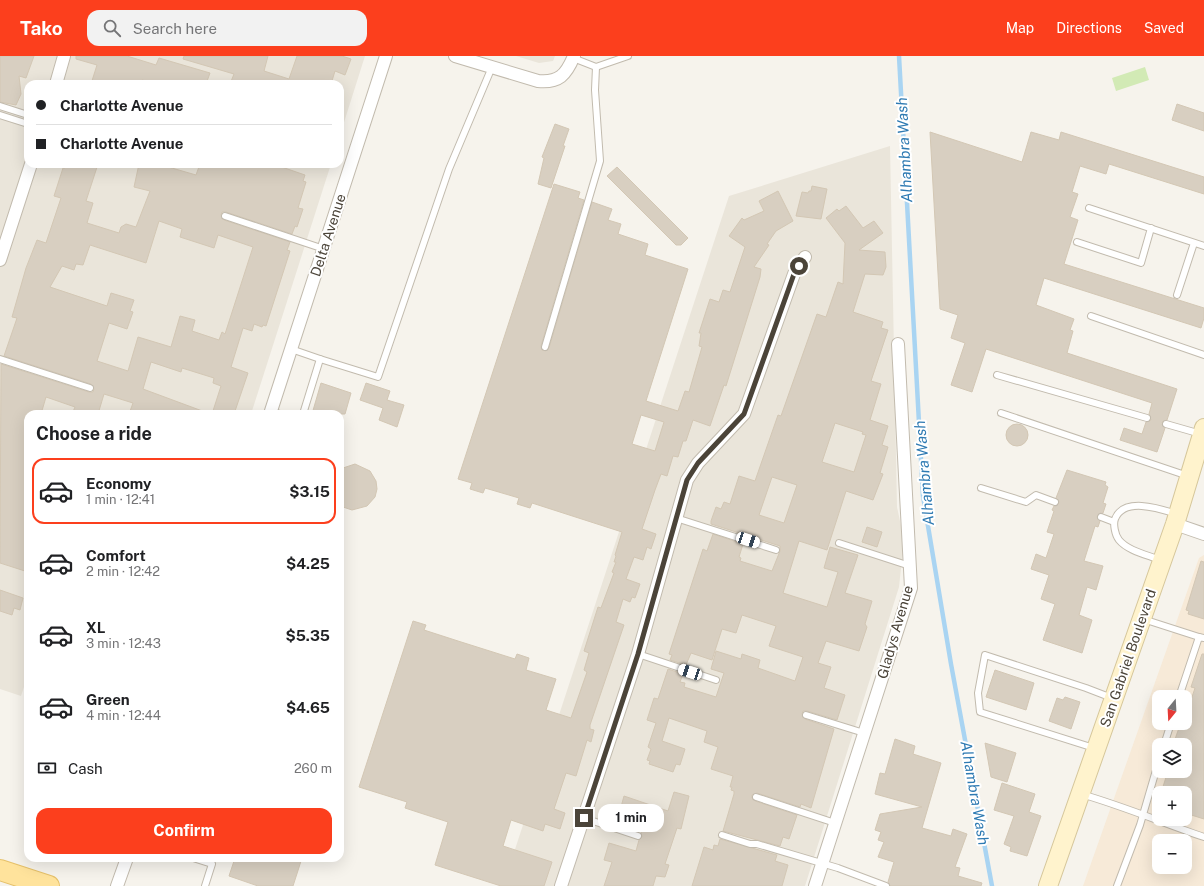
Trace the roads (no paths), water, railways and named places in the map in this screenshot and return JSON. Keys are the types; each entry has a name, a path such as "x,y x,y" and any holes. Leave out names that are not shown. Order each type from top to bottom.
{"main road":[{"name":"San Gabriel Boulevard","path":"1048,886 1162,561 1189,476 1200,457 1203,432"},
{"path":"1,872 41,885"}],"street":[{"path":"57,80 64,56"},
{"name":"Delta Avenue","path":"275,410 291,349 386,56"},
{"path":"455,56 538,81 550,82 558,80 565,72 573,57"},
{"path":"0,260 30,168"},
{"path":"561,886 638,654 687,480 698,463 744,414 794,274 805,257"},
{"name":"Gladys Avenue","path":"815,886 911,588 898,344"},
{"path":"1176,519 1204,534"},
{"path":"117,886 126,862"}],"lane":[{"path":"573,57 596,67 628,56"},
{"path":"291,349 378,377 449,169 492,67"},
{"path":"545,347 600,161 595,90 596,67"},
{"path":"0,106 24,114"},
{"path":"0,115 24,123"},
{"path":"1089,208 1204,246"},
{"path":"225,216 324,249"},
{"path":"1077,242 1141,263 1151,228"},
{"path":"1177,295 1194,243"},
{"path":"1091,316 1204,354"},
{"path":"0,359 90,388"},
{"path":"303,410 320,359"},
{"path":"998,375 1147,418"},
{"path":"1001,413 1189,476"},
{"path":"1166,424 1203,432"},
{"path":"981,488 1026,502 1036,495 1055,502"},
{"path":"1162,561 1127,546 1118,539 1114,522 1116,516 1123,510 1141,505 1149,506 1176,519"},
{"path":"1101,517 1114,522"},
{"path":"676,518 776,550"},
{"path":"839,543 910,566"},
{"path":"1142,619 1201,638 1182,690"},
{"path":"638,654 716,680"},
{"path":"1096,749 980,712 978,693 985,655 1114,698"},
{"path":"806,715 864,733"},
{"path":"1117,886 1140,825 1141,815 1153,778"},
{"path":"1080,794 1122,806 1141,815 1204,837"},
{"path":"756,797 835,823"},
{"path":"584,818 638,836"},
{"path":"722,835 822,864 886,886"},
{"path":"205,886 212,864 206,862"}],"waterway":[{"name":"Alhambra Wash","path":"899,56 923,496 951,664 992,886"}]}
